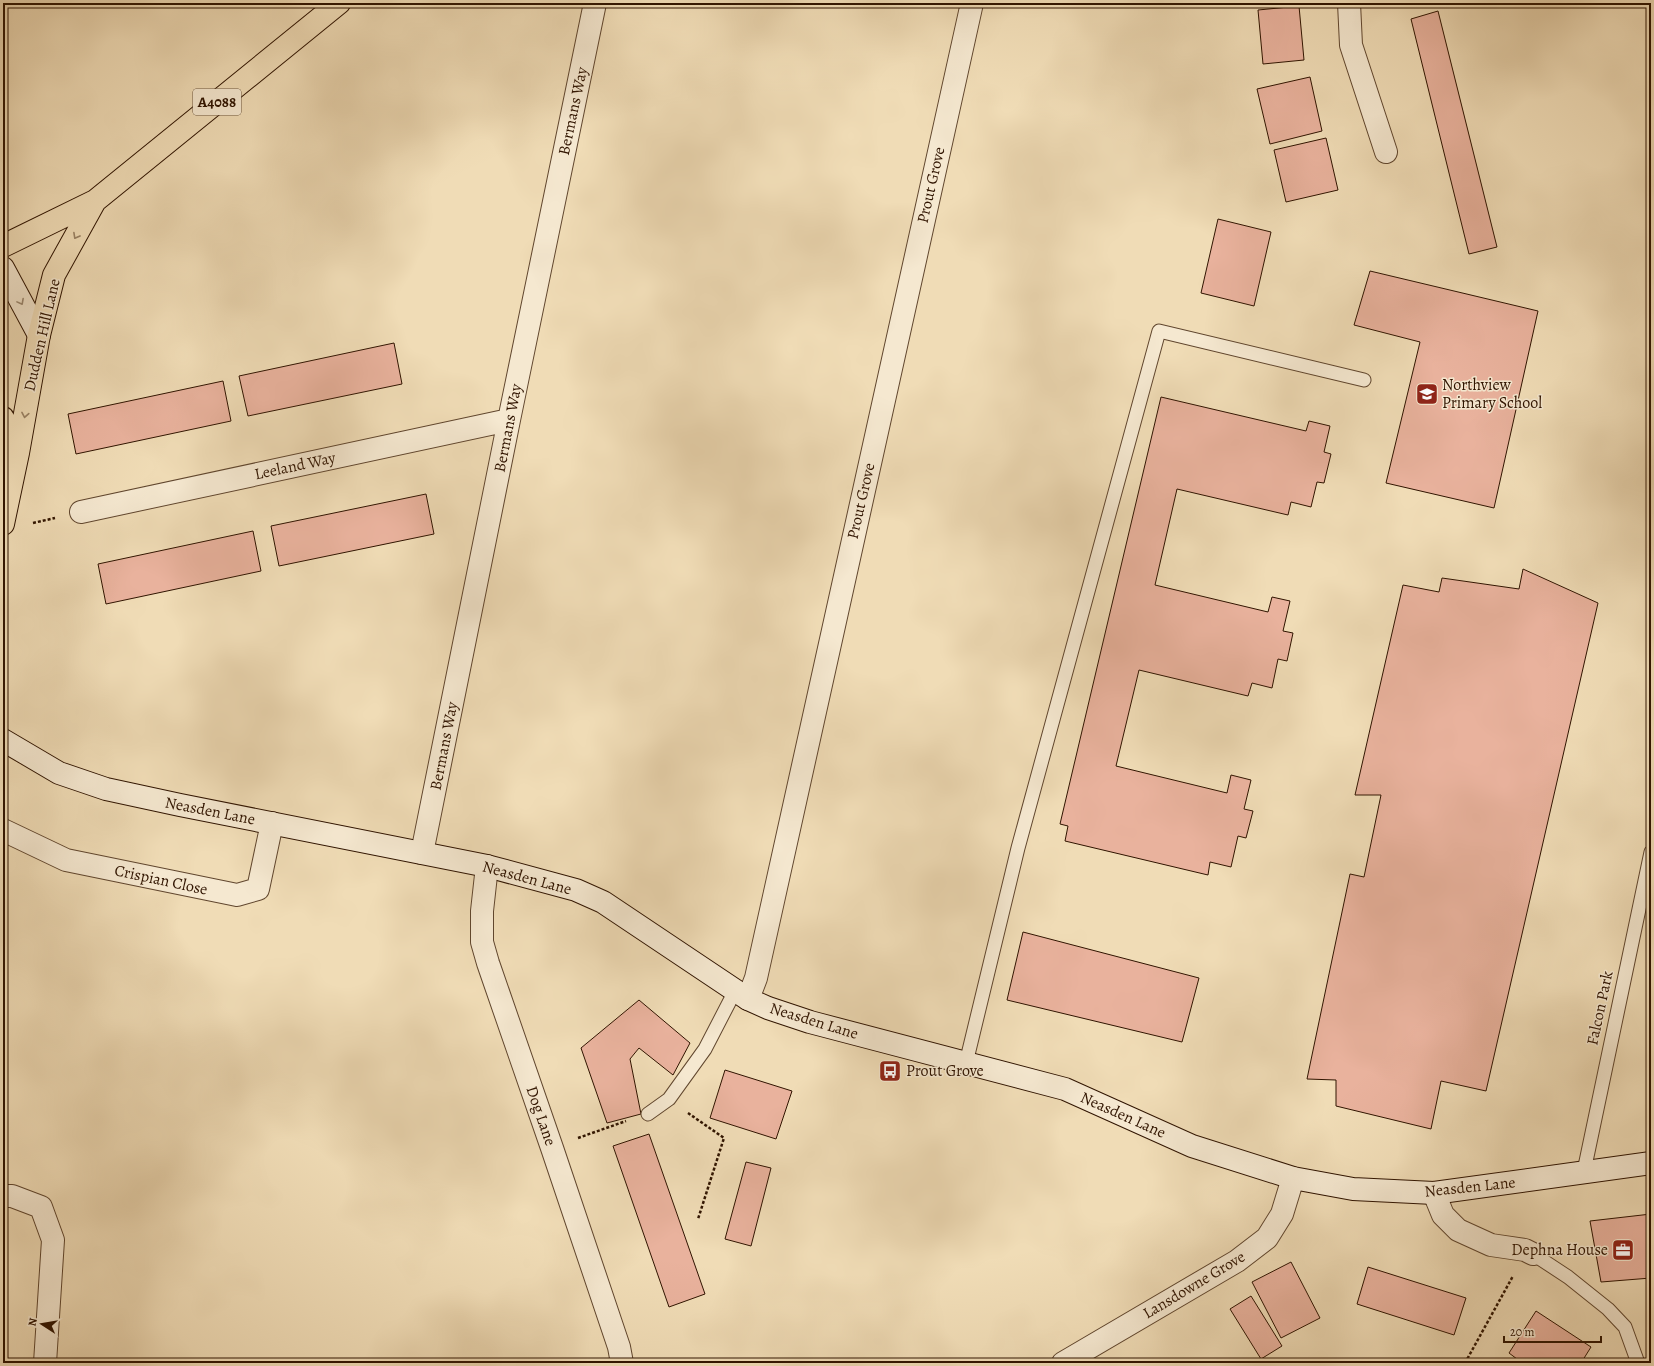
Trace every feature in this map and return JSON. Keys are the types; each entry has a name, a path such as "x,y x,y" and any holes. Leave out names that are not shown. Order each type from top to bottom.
{"main road":[{"name":"Dudden Hill Lane","path":"3,246 95,201 339,3"},
{"name":"Dudden Hill Lane","path":"18,453 39,336 54,275 95,201"},
{"path":"3,418 18,453"},
{"name":"A4088","path":"3,524 18,453"}],"street":[{"name":"Bermans Way","path":"422,853 595,3"},
{"name":"Prout Grove","path":"742,995 756,978 972,3"},
{"path":"1349,3 1351,44 1386,152"},
{"path":"3,268 39,336"},
{"name":"Leeland Way","path":"81,512 509,420"},
{"name":"Neasden Lane","path":"4,740 59,773 106,789 487,866 576,890 603,902 742,995 768,1008 810,1022 1065,1089 1192,1146 1293,1178 1353,1189 1434,1193 1478,1188 1584,1171 1651,1163"},
{"name":"Crispian Close","path":"3,830 66,860 236,895 258,889 272,823"},
{"name":"Dog Lane","path":"487,866 482,911 482,942 619,1347 622,1363"},
{"name":"Lansdowne Grove","path":"1063,1363 1237,1261 1267,1238 1282,1214 1293,1178"},
{"path":"1434,1193 1443,1215 1458,1230 1491,1245 1529,1252"},
{"path":"3,1196 12,1196 41,1207 52,1240 45,1363"}],"lane":[{"path":"966,1063 1018,848 1159,331 1364,380"},
{"name":"Falcon Park","path":"1584,1171 1651,852"},
{"path":"648,1114 669,1099 742,995"},
{"path":"1529,1252 1568,1277 1608,1309 1625,1327 1638,1363"}],"path":[{"path":"30,524 81,512"},
{"path":"669,1099 724,1138 698,1219"},
{"path":"552,1148 648,1114"},
{"path":"1465,1363 1529,1252"}],"building":[{"path":"1299,6 1304,60 1263,64 1258,10"},
{"path":"1438,11 1497,247 1469,254 1411,19"},
{"path":"1310,77 1322,131 1270,144 1257,89"},
{"path":"1326,138 1338,190 1286,202 1274,150"},
{"path":"1218,219 1271,232 1254,306 1201,293"},
{"path":"1370,271 1538,311 1494,508 1386,483 1420,342 1354,325"},
{"path":"394,343 402,384 248,416 239,376"},
{"path":"223,381 231,421 76,454 68,414"},
{"path":"1161,397 1306,431 1309,421 1330,426 1324,452 1331,454 1324,483 1317,482 1311,507 1291,502 1288,515 1177,489 1155,585 1268,612 1272,597 1290,601 1283,631 1293,633 1287,661 1278,659 1272,688 1252,683 1248,696 1139,670 1116,766 1227,793 1231,775 1251,780 1244,809 1253,811 1246,838 1238,836 1231,867 1210,862 1208,875 1065,841 1068,826 1060,824"},
{"path":"426,494 434,534 279,566 271,526"},
{"path":"253,531 261,571 106,604 98,564"},
{"path":"1523,569 1598,603 1486,1091 1441,1081 1431,1129 1336,1106 1336,1080 1307,1079 1350,874 1364,877 1381,795 1355,795 1403,585 1439,592 1442,578 1519,589"},
{"path":"1023,932 1199,978 1182,1042 1007,1000"},
{"path":"639,1000 690,1043 673,1075 639,1048 630,1059 641,1114 607,1123 581,1048"},
{"path":"725,1070 792,1091 776,1139 710,1118"},
{"path":"649,1134 705,1294 669,1307 613,1146"},
{"path":"746,1162 771,1168 751,1246 725,1239"},
{"name":"Dephna House","path":"1651,1214 1651,1278 1601,1282 1590,1221"},
{"path":"1291,1262 1320,1318 1281,1338 1252,1282"},
{"path":"1368,1267 1466,1298 1454,1335 1357,1304"},
{"path":"1251,1296 1282,1346 1261,1359 1230,1309"},
{"path":"1536,1311 1591,1347 1581,1363 1514,1363 1517,1359 1509,1353"}],"place":[{"name":"Northview Primary School","path":"1427,394"},
{"name":"Prout Grove","path":"890,1071"},
{"name":"Dephna House","path":"1623,1250"}]}
